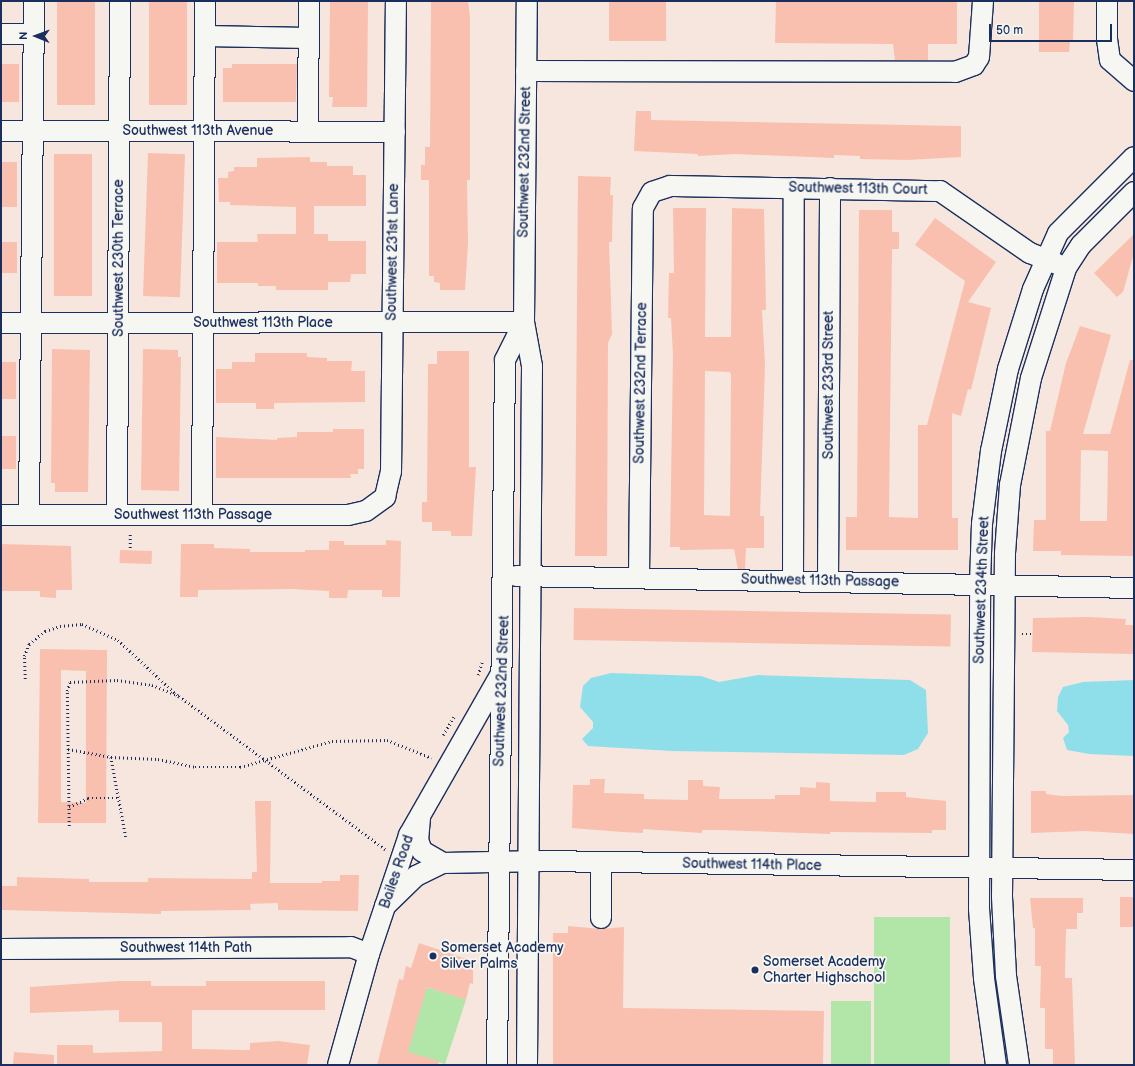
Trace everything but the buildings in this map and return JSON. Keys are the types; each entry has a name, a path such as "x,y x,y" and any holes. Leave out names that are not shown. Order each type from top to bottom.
{"street":[{"path":"29,515 34,1"},
{"name":"Southwest 230th Terrace","path":"117,516 120,1"},
{"path":"202,515 205,1"},
{"path":"308,132 309,1"},
{"name":"Southwest 231st Lane","path":"381,501 389,491 392,472 392,324 396,1"},
{"name":"Southwest 232nd Street","path":"527,1 524,322 532,366 529,576 527,1065"},
{"path":"526,71 955,72 974,65 978,57 983,1"},
{"path":"1107,1 1107,39 1110,60 1134,81"},
{"path":"1,34 34,34"},
{"path":"205,36 308,38"},
{"name":"Southwest 113th Avenue","path":"1,131 395,132"},
{"name":"Southwest 234th Street","path":"996,1065 984,978 979,867 980,584 985,493 999,409 1008,369 1045,260 1058,232 1134,157"},
{"name":"Southwest 113th Court","path":"652,192 670,186 940,191 1022,248 1045,260 1066,268"},
{"path":"793,580 794,188"},
{"name":"Southwest 233rd Street","path":"828,581 830,188"},
{"name":"Southwest 232nd Terrace","path":"639,577 643,208 652,192"},
{"name":"Southwest 234th Street","path":"1019,1065 1003,938 1002,868 1005,585 1010,485 1022,412 1046,325 1066,268 1081,245 1134,192"},
{"name":"Southwest 113th Place","path":"1,322 392,324 524,322"},
{"name":"Southwest 232nd Street","path":"497,1065 497,864 505,575 505,360 524,322"},
{"name":"Southwest 113th Passage","path":"1,515 117,516 135,532 202,515 348,515 366,511 381,501"},
{"name":"Southwest 113th Passage","path":"505,575 1134,588"},
{"name":"Bailes Road","path":"338,1065 369,954 398,861 420,814 502,673"},
{"path":"420,814 420,846 427,856 443,863"},
{"name":"Southwest 114th Place","path":"385,906 416,876 443,863 497,864 528,861 1134,870"},
{"path":"601,863 601,918"},
{"name":"Southwest 114th Path","path":"1,949 351,947 369,954"}],"path":[{"path":"25,679 24,656 29,644 45,631 60,626 82,624 118,640 179,696 398,861"},
{"path":"1018,633 1033,634"},
{"path":"69,826 67,691 70,682 117,680 152,685 179,696"},
{"path":"68,749 111,757 158,759 195,767 240,767 263,759 332,741 387,740 449,765"},
{"path":"111,757 126,837"},
{"path":"69,807 88,798 119,798"}],"green space":[{"path":"874,917 950,917 950,1065 874,1065"},
{"path":"427,987 466,1000 445,1064 406,1052"},
{"path":"831,1001 871,1001 871,1065 831,1065"}],"water":[{"path":"611,673 701,676 719,682 758,675 910,680 926,690 928,733 918,749 904,755 672,751 588,746 582,739 593,728 593,722 580,707 583,686 591,678"},
{"path":"1134,680 1134,756 1089,754 1067,750 1063,738 1069,732 1068,725 1057,711 1058,697 1063,687 1083,682"}],"place":[{"name":"Somerset Academy Silver Palms","path":"433,956"},
{"name":"Somerset Academy Charter Highschool","path":"755,970"}]}
